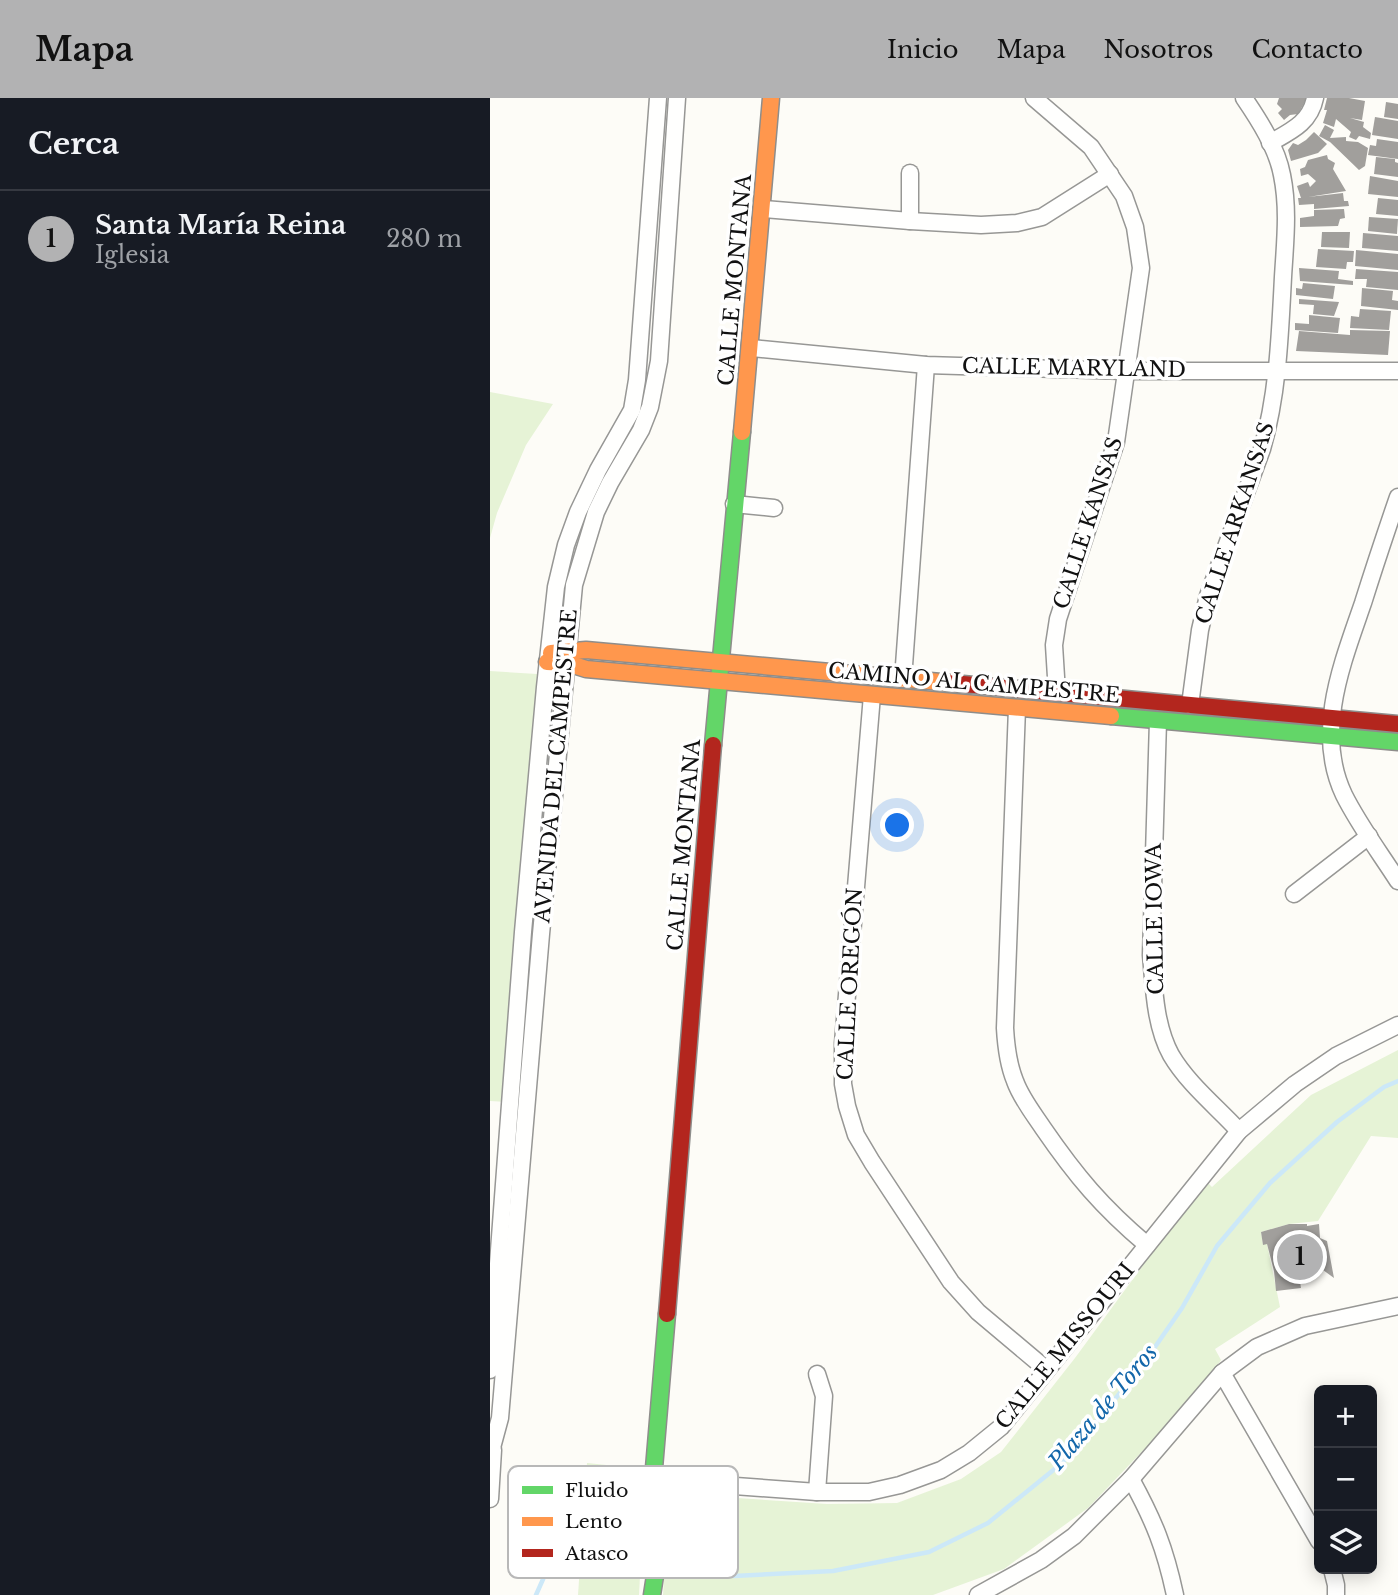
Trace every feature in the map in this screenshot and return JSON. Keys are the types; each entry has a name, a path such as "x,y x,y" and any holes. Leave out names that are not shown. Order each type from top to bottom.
{"street":[{"name":"AVENIDA DEL CAMPESTRE","path":"490,1499 492,1453 500,1418 523,932 556,587 566,545 578,512 598,470 626,423 634,399 658,98"},
{"name":"AVENIDA DEL CAMPESTRE","path":"490,1370 541,934 574,585 584,546 610,483 641,430 656,382 677,98"},
{"name":"CALLE MONTANA","path":"654,1466 720,663 734,504 752,348 771,98"},
{"name":"CALLE KANSAS","path":"1034,98 1091,147 1111,174 1124,196 1131,217 1141,268 1116,442 1058,619 1054,645 1057,693"},
{"name":"CALLE ARKANSAS","path":"1191,705 1200,630 1208,596 1269,424 1276,371 1286,210 1282,172 1270,143 1244,98"},
{"path":"1270,143 1301,125 1315,98"},
{"path":"910,173 910,221"},
{"path":"764,209 981,225 1017,223 1042,217 1111,174"},
{"name":"CALLE MARYLAND","path":"752,348 926,365 1128,371 1398,371"},
{"path":"902,679 926,365"},
{"path":"1398,497 1338,678 1330,736 1343,794 1398,881"},
{"path":"734,504 774,508"},
{"name":"CAMINO AL CAMPESTRE","path":"548,658 568,658 586,650 1398,724"},
{"name":"CAMINO AL CAMPESTRE","path":"568,658 586,669 1398,742"},
{"name":"CALLE OREGÓN","path":"872,695 843,1043 843,1084 847,1106 856,1135 951,1282 978,1312 1047,1370"},
{"path":"1017,708 1005,1028 1007,1056 1015,1082 1026,1103 1066,1162 1116,1219 1147,1245"},
{"name":"CALLE IOWA","path":"1158,721 1151,956 1154,992 1170,1053 1182,1071 1240,1131"},
{"path":"1294,894 1369,836"},
{"path":"523,932 541,934"},
{"name":"CALLE MISSOURI","path":"738,1486 817,1492 869,1492 900,1485 941,1469 969,1453 1001,1427 1240,1131 1295,1084 1336,1056 1398,1025"},
{"path":"980,1595 1041,1560 1074,1536 1130,1479 1222,1373 1257,1347 1305,1326 1398,1306"},
{"path":"1222,1373 1314,1532"},
{"path":"817,1374 824,1396 817,1492"},
{"path":"1130,1479 1151,1514 1166,1553 1175,1595"},
{"path":"1333,1574 1336,1595"}],"green space":[{"path":"490,392 553,404 526,445 497,513 490,538"},
{"path":"490,671 537,674 507,1102 490,1101"},
{"path":"1398,1050 1398,1138 1371,1136 1318,1221 1289,1224 1261,1232 1263,1244 1267,1244 1280,1307 1215,1349 1221,1360 1200,1391 1088,1508 1004,1569 933,1595 663,1595 664,1578 738,1578 738,1498 827,1504 897,1503 961,1479 1001,1452 1075,1358 1177,1219 1208,1183 1212,1187 1311,1095"},
{"path":"587,1463 616,1466 587,1466"},
{"path":"579,1578 640,1578 639,1595 578,1595"}],"building":[{"path":"1279,98 1307,98 1298,114 1290,115 1284,120 1278,113 1282,109 1277,104"},
{"path":"1327,98 1365,101 1362,120 1350,118 1364,122 1363,127 1371,133 1370,139 1359,136 1356,140 1349,137 1351,132 1336,119 1334,127 1323,123"},
{"path":"1386,102 1398,104 1398,119 1384,117"},
{"path":"1375,117 1398,121 1398,139 1372,135"},
{"path":"1325,125 1334,130 1330,138 1346,137 1346,141 1358,142 1368,148 1365,166 1359,170 1330,142 1319,136"},
{"path":"1314,132 1327,144 1318,153 1291,161 1288,150 1293,143 1298,145"},
{"path":"1377,139 1398,142 1398,159 1368,155 1370,145 1376,146"},
{"path":"1327,155 1328,159 1335,163 1333,169 1346,191 1308,197 1343,193 1344,201 1348,201 1349,206 1314,209 1314,204 1299,205 1298,198 1301,198 1297,186 1308,182 1310,187 1316,181 1308,174 1301,176 1300,169 1305,167 1308,160"},
{"path":"1376,157 1395,159 1398,163 1398,177 1374,174"},
{"path":"1370,176 1398,181 1398,197 1368,194"},
{"path":"1378,198 1398,200 1398,216 1376,214"},
{"path":"1344,209 1345,218 1340,219 1338,226 1300,227 1300,218 1314,216 1314,210"},
{"path":"1369,217 1398,219 1397,234 1368,231"},
{"path":"1322,232 1350,232 1349,248 1321,247"},
{"path":"1363,233 1398,236 1398,251 1362,248"},
{"path":"1318,249 1354,251 1353,262 1347,262 1346,269 1316,267"},
{"path":"1356,250 1398,254 1398,270 1355,266"},
{"path":"1299,268 1339,271 1338,279 1353,281 1353,285 1300,281"},
{"path":"1356,269 1398,272 1398,290 1366,287 1367,279 1355,279"},
{"path":"1303,283 1335,286 1333,299 1296,295 1296,288 1302,289"},
{"path":"1362,288 1393,291 1392,300 1398,301 1398,310 1361,306"},
{"path":"1299,299 1339,302 1334,316 1313,314 1314,305 1299,304"},
{"path":"1360,309 1391,311 1389,330 1350,328 1351,316 1359,317"},
{"path":"1309,315 1340,318 1338,333 1295,330 1295,323 1309,324"},
{"path":"1350,330 1390,331 1388,355 1296,351 1299,331 1350,335"},
{"path":"1289,1224 1319,1224 1320,1238 1327,1241 1334,1278 1323,1270 1299,1275 1301,1288 1276,1291 1274,1271 1267,1244 1263,1245 1261,1232"}],"waterway":[{"name":"Plaza de Toros","path":"738,1576 833,1571 929,1552 988,1523 1062,1463 1139,1370 1182,1308 1217,1246 1270,1183 1337,1122 1384,1087 1398,1081"},
{"name":"Plaza de Toros","path":"536,1595 544,1578"}],"traffic: fast":[{"path":"713,745 742,432"},
{"path":"1111,716 1398,742"},
{"path":"654,1466 667,1314"},
{"path":"652,1595 655,1578"}],"traffic: slow":[{"path":"742,432 771,98"},
{"path":"551,653 586,650 952,683"},
{"path":"547,662 567,663 586,669 1111,716"}],"traffic: jam":[{"path":"952,683 1398,724"},
{"path":"667,1314 713,745"}],"place":[{"name":"Santa María Reina","path":"1300,1257"}]}
